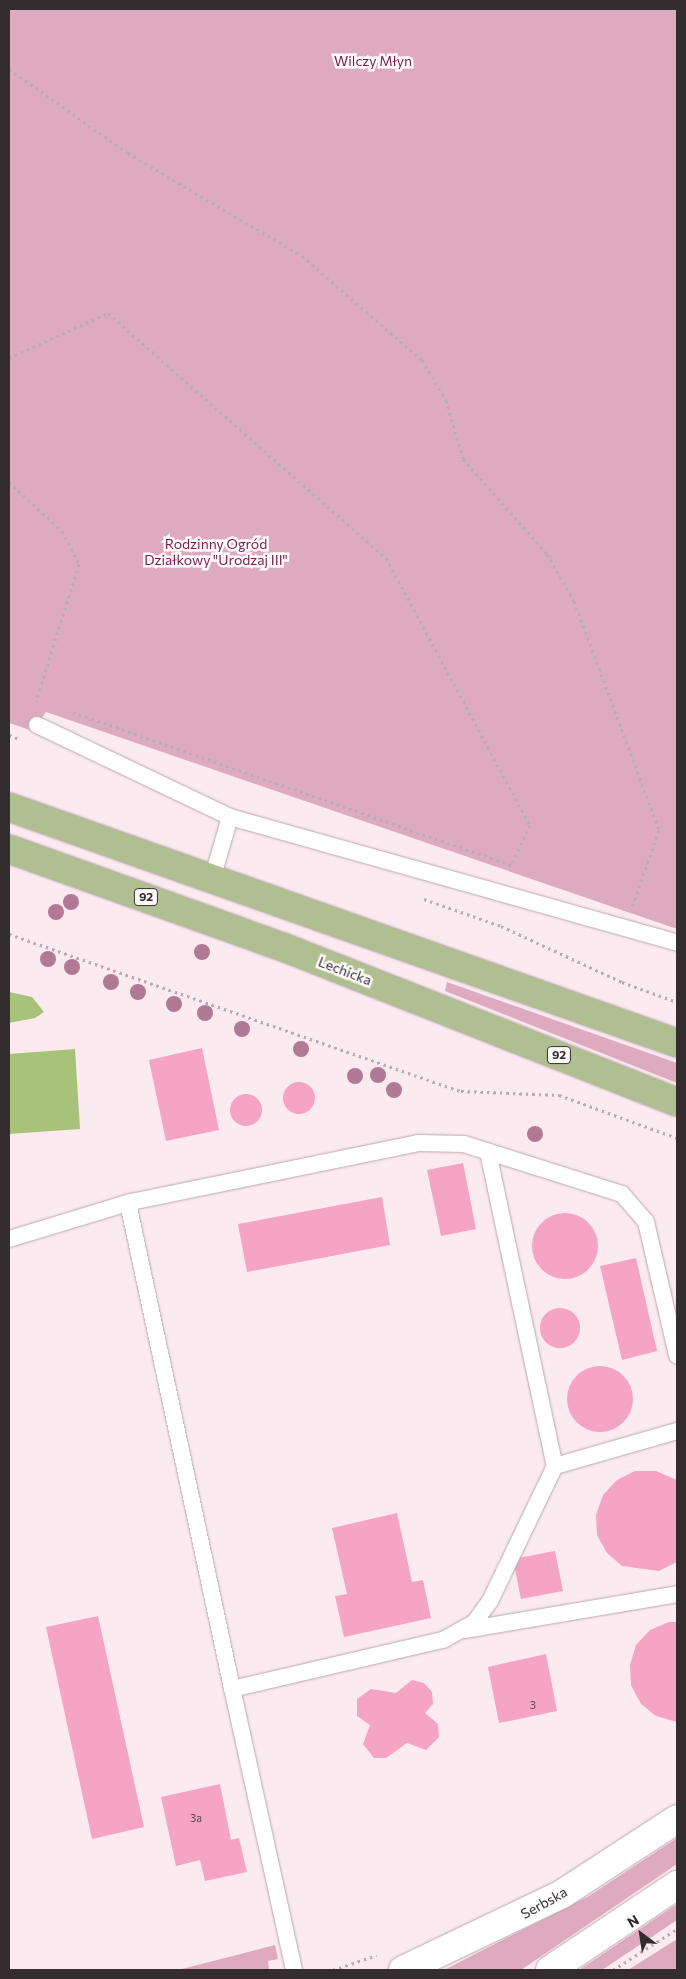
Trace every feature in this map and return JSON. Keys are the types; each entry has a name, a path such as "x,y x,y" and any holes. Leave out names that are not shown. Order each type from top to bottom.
{"main road":[{"path":"9,807 677,1044"},
{"name":"Lechicka","path":"9,848 282,947 677,1102"}],"street":[{"name":"Serbska","path":"403,1970 562,1894 677,1819"},
{"path":"550,1970 677,1885"}],"lane":[{"path":"37,725 230,817 625,926 677,943"},
{"path":"212,879 230,817"},
{"path":"9,1239 128,1204 418,1143 464,1144 622,1194 646,1222 671,1300 677,1355"},
{"path":"232,1689 443,1640 474,1624 490,1600 555,1466 488,1152"},
{"path":"128,1204 294,1970"},
{"path":"555,1466 677,1431"},
{"path":"459,1631 677,1594"}],"path":[{"path":"9,68 128,153 302,256 422,360 446,400 463,459 548,554 574,601 659,830 625,926"},
{"path":"9,358 108,313 386,558 530,825 511,864 63,710"},
{"path":"9,482 62,531 78,564 35,700 44,703"},
{"path":"9,934 462,1091 559,1095 677,1138"},
{"path":"613,1970 677,1929"}],"green space":[{"path":"9,9 677,9 677,929 46,712 33,731 9,723"},
{"path":"447,982 677,1063 677,1083 445,991"},
{"path":"677,1838 677,1864 521,1970 444,1970 589,1896"},
{"path":"677,1904 677,1920 602,1970 579,1970"},
{"path":"677,1939 677,1970 628,1970"},
{"path":"275,1945 278,1959 268,1961 269,1970 178,1970"}],"shaded area":[{"path":"9,992 32,997 44,1012 35,1018 9,1023"},
{"path":"75,1049 80,1129 9,1134 9,1054"}],"building":[{"path":"202,1048 219,1130 166,1141 149,1060"},
{"path":"299,1082 310,1087 315,1098 310,1109 299,1114 288,1109 283,1098 288,1087"},
{"path":"246,1094 257,1099 262,1110 257,1121 246,1126 235,1121 230,1110 235,1099"},
{"path":"463,1163 476,1229 441,1236 427,1170"},
{"path":"382,1197 390,1245 247,1272 238,1224"},
{"path":"565,1213 577,1216 588,1223 595,1234 598,1246 595,1258 588,1269 577,1276 565,1279 553,1276 542,1269 535,1258 532,1246 535,1234 542,1223 553,1216"},
{"path":"636,1258 657,1351 622,1360 600,1266"},
{"path":"556,1308 564,1308 571,1311 577,1317 580,1328 577,1339 571,1345 564,1348 556,1348 549,1345 543,1339 540,1332 540,1324 543,1317 549,1311"},
{"path":"600,1366 612,1369 623,1376 630,1387 633,1399 630,1411 623,1422 612,1429 600,1432 588,1429 577,1422 570,1411 567,1399 570,1387 577,1376 588,1369"},
{"path":"635,1471 656,1471 677,1480 677,1562 659,1571 622,1566 607,1553 597,1535 596,1515 603,1495 617,1480"},
{"path":"397,1513 412,1582 423,1580 431,1618 344,1637 335,1596 347,1594 332,1528"},
{"path":"555,1551 563,1591 521,1599 513,1559"},
{"path":"98,1616 144,1827 92,1839 46,1627"},
{"path":"669,1622 677,1622 677,1722 656,1716 641,1704 631,1685 630,1665 636,1645 650,1630"},
{"path":"546,1654 557,1711 499,1723 488,1667"},
{"path":"412,1680 424,1683 432,1692 433,1704 425,1713 438,1724 439,1737 426,1750 407,1743 386,1758 374,1758 363,1744 370,1725 357,1716 357,1699 371,1689 396,1693"},
{"path":"220,1784 231,1840 239,1838 247,1872 205,1881 200,1860 176,1866 161,1797"}],"park label":[{"name":"Wilczy Młyn","path":"373,61"},
{"name":"Rodzinny Ogród Działkowy \"Urodzaj III\"","path":"216,552"}]}
